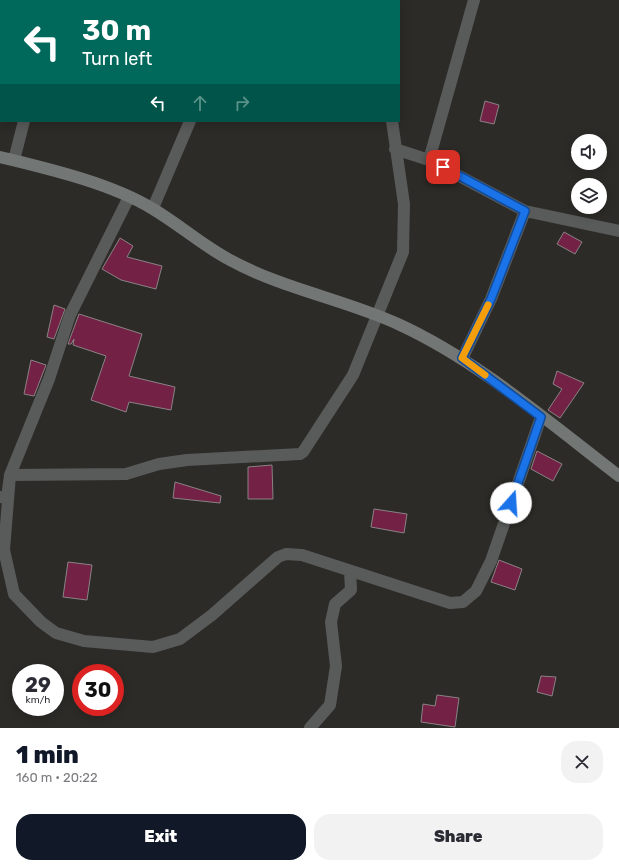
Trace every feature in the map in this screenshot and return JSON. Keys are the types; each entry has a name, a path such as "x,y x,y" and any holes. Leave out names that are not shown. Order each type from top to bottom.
{"street":[{"path":"429,160 474,0"},
{"path":"14,160 24,122"},
{"path":"153,208 190,122"},
{"path":"10,475 126,474 159,464 187,460 300,454 353,375 403,252 404,204 392,122"},
{"path":"395,149 429,160 525,211 619,231"},
{"path":"0,157 114,189 153,208 229,260 278,282 398,323 462,358 619,476"},
{"path":"0,497 8,498 10,475 49,379 70,315 129,196"},
{"path":"462,358 491,299 525,211"},
{"path":"10,475 4,550 14,594 41,622 56,633 84,641 154,647 180,639 212,615 278,557 286,554 302,555 450,603 463,602 476,591 491,561 541,417"},
{"path":"310,728 330,705 336,666 331,622 335,604 351,590 350,571"}],"building":[{"path":"485,101 499,105 494,124 480,121"},
{"path":"564,232 582,242 575,254 557,244"},
{"path":"120,238 133,246 127,257 162,266 156,289 121,280 102,269"},
{"path":"54,305 65,309 54,339 47,337"},
{"path":"79,314 142,334 129,376 175,387 171,410 129,402 126,412 91,400 106,356 73,345 74,339 71,344 68,344"},
{"path":"31,360 46,365 34,396 24,394"},
{"path":"557,371 584,383 560,418 548,410 562,389 553,384"},
{"path":"537,451 562,464 553,481 531,469"},
{"path":"272,465 273,499 248,499 248,467"},
{"path":"175,482 221,496 220,503 173,498"},
{"path":"374,509 407,514 404,533 371,527"},
{"path":"499,560 522,569 515,590 491,582"},
{"path":"68,562 92,565 87,600 63,597"},
{"path":"541,676 556,677 552,696 537,692"},
{"path":"437,695 459,698 455,727 421,722 423,704 435,706"}],"slow traffic":[{"path":"485,375 462,358 488,305"}],"route":[{"path":"443,167 525,211 491,299 462,358 541,417 511,503"}]}
